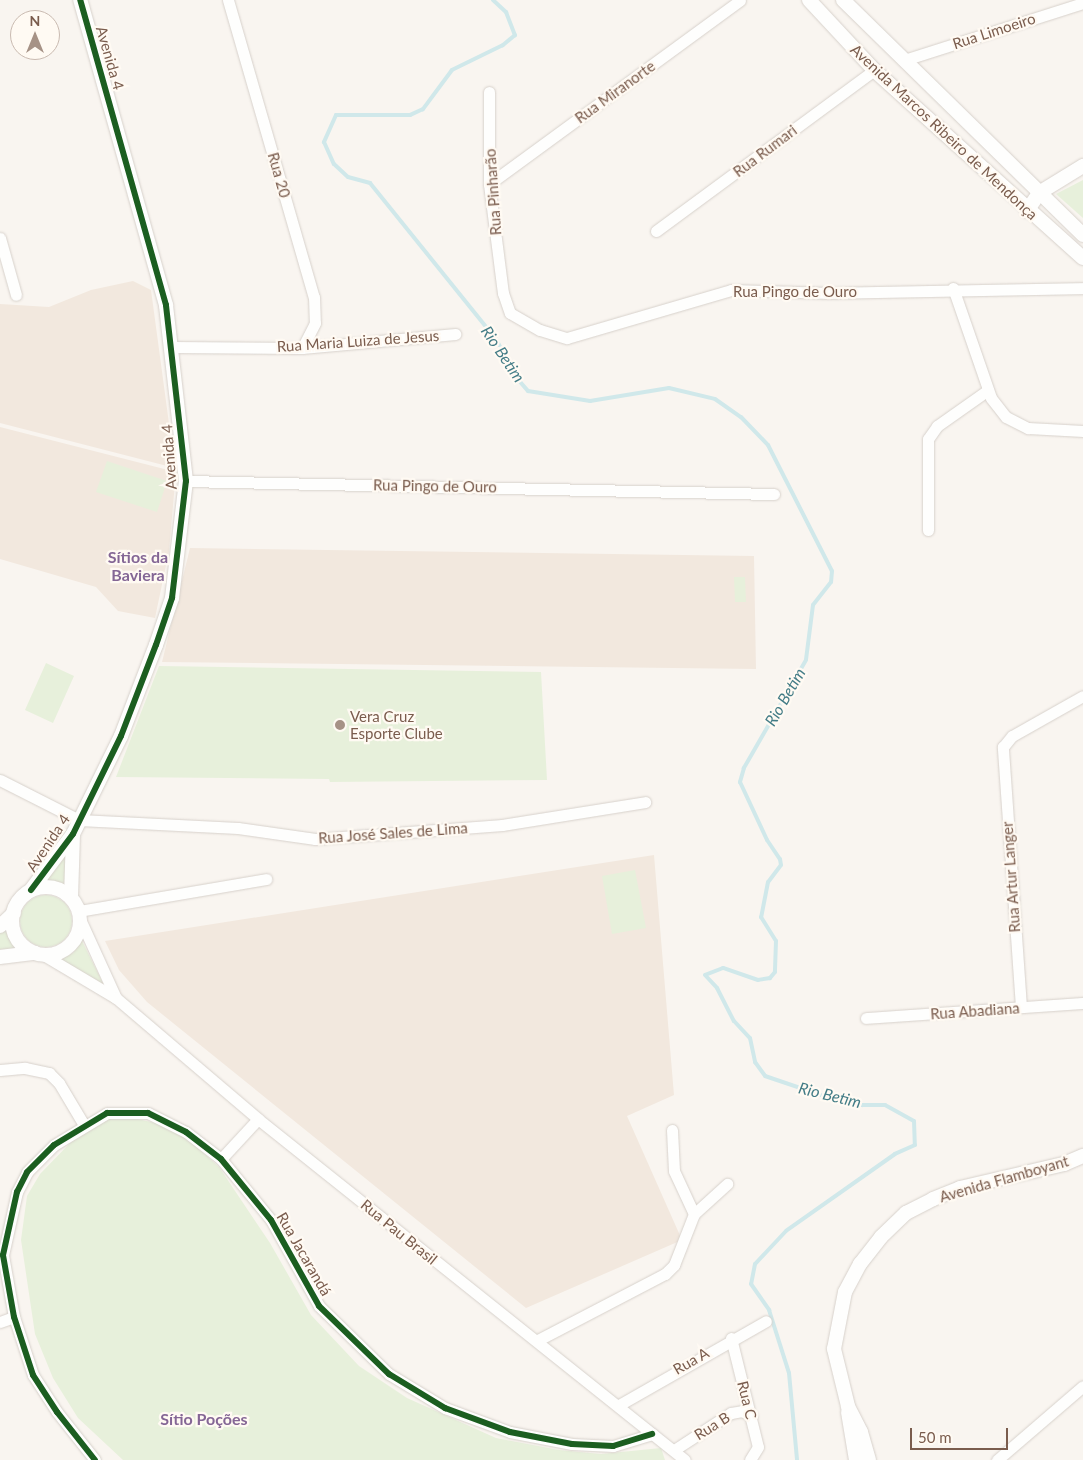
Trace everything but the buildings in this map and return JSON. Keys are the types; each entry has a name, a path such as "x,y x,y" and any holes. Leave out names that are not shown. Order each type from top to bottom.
{"street":[{"name":"Avenida 4","path":"31,890 73,834 121,736 170,606 186,480 166,305 80,0"},
{"name":"Rua 20","path":"228,0 314,297 315,323 302,348"},
{"name":"Rua Miranorte","path":"489,184 740,0"},
{"name":"Avenida Marcos Ribeiro de Mendonça","path":"809,0 874,70 1027,211 1083,258"},
{"name":"Avenida Marcos Ribeiro de Mendonça","path":"843,0 1083,235"},
{"name":"Rua Limoeiro","path":"904,60 1083,3"},
{"name":"Rua Rumari","path":"656,231 874,70"},
{"name":"Rua Pinharão","path":"488,92 489,184 503,293"},
{"path":"1027,211 1039,193 1083,166"},
{"path":"0,238 16,294"},
{"path":"953,288 988,390 1006,416 1028,428 1083,431"},
{"name":"Rua Pingo de Ouro","path":"503,293 510,313 540,330 566,338 731,290 830,293 953,288 1083,288"},
{"name":"Rua Maria Luiza de Jesus","path":"171,347 302,348 455,334"},
{"path":"928,530 928,439 937,426 988,390"},
{"name":"Rua Pingo de Ouro","path":"186,480 774,494"},
{"name":"Rua Artur Langer","path":"1021,1007 1003,747 1012,736 1083,696"},
{"path":"0,780 79,820"},
{"name":"Rua José Sales de Lima","path":"79,820 238,828 315,839 502,825 645,802"},
{"name":"Avenida 4","path":"71,898 73,834"},
{"path":"80,915 266,879"},
{"path":"1,956 52,954 70,946 80,929 80,915 71,898 55,888 31,890 18,901 14,913 14,930 18,940 39,954"},
{"path":"0,926 14,913"},
{"name":"Rua Pau Brasil","path":"80,915 116,998"},
{"name":"Rua Pau Brasil","path":"39,954 116,998 258,1119 538,1340 685,1460"},
{"name":"Rua Abadiana","path":"866,1018 1083,1003"},
{"path":"0,1070 25,1068 49,1073 59,1083 84,1125"},
{"name":"Rua Jacarandá","path":"94,1460 57,1412 33,1375 14,1317 2,1255 17,1192 27,1172 47,1152 84,1125 107,1113 148,1113 186,1132 221,1159 271,1220 319,1306 389,1374 445,1408 510,1432 572,1444 613,1446 652,1434"},
{"path":"221,1159 258,1119"},
{"path":"672,1130 674,1171 694,1214"},
{"name":"Avenida Flamboyant","path":"848,1406 834,1349 845,1292 860,1264 881,1237 906,1213 960,1188 1064,1164 1083,1156"},
{"path":"538,1340 665,1274 674,1265 694,1214 727,1184"},
{"path":"0,1322 14,1317"},
{"name":"Rua A","path":"619,1405 732,1338 766,1321"},
{"name":"Rua C","path":"732,1338 758,1447 750,1460"},
{"path":"997,1460 1083,1386"},
{"path":"848,1406 856,1460"},
{"path":"848,1406 861,1432 869,1460"},
{"name":"Rua B","path":"674,1450 731,1413 742,1411 752,1416"}],"shaded area":[{"path":"133,281 151,290 175,468 0,423 0,304 49,307 91,290"},
{"path":"0,427 176,472 169,551 155,618 118,611 96,587 0,559"},
{"path":"190,548 754,556 756,669 162,662"},
{"path":"654,855 674,1095 627,1116 682,1240 526,1308 147,1002 119,970 105,941"}],"green space":[{"path":"1083,180 1083,218 1056,194"},
{"path":"107,461 167,481 157,512 96,492"},
{"path":"734,577 745,577 746,602 735,602"},
{"path":"46,663 74,676 53,723 25,710"},
{"name":"Vera Cruz Esporte Clube","path":"159,666 541,672 547,780 330,782 329,779 116,777"},
{"path":"73,837 72,891 63,886 42,883"},
{"path":"635,870 646,928 612,934 602,876"},
{"path":"41,895 51,895 60,899 68,907 72,921 68,935 60,943 51,947 41,947 32,943 24,935 20,926 20,916 24,907 32,899"},
{"path":"8,922 10,932 22,948 0,950 0,929"},
{"path":"81,939 104,985 59,959 73,953"},
{"path":"110,1118 133,1118 160,1124 189,1140 219,1167 270,1243 311,1315 359,1366 407,1398 496,1438 559,1450 601,1454 661,1448 665,1460 123,1460 78,1418 53,1378 35,1334 21,1240 27,1196 40,1174 73,1140"}],"waterway":[{"name":"Rio Betim","path":"493,0 506,12 515,35 503,45 452,70 423,109 410,115 336,115 324,142 334,164 348,177 370,183 496,339 515,376 528,391 590,401 669,388 715,399 741,417 768,445 832,571 831,582 813,605 806,660 744,768 740,782 767,840 780,859 781,865 768,882 761,917 776,941 775,972 770,978 758,980 723,968 705,975 717,988 734,1021 750,1038 755,1062 765,1076 827,1097 862,1105 885,1105 914,1121 915,1145 895,1154 786,1231 755,1264 751,1284 769,1310 789,1373 797,1460"}],"cycle path":[{"path":"31,890 73,834 121,736 156,645 172,598 186,481 166,305 80,0"},
{"path":"95,1460 57,1412 33,1375 14,1317 3,1255 17,1192 27,1172 54,1145 107,1113 148,1113 186,1132 221,1159 271,1220 319,1306 389,1374 445,1408 510,1432 572,1444 613,1446 652,1434"}],"place":[{"name":"Vera Cruz Esporte Clube","path":"340,725"}],"district":[{"name":"Sítios da Baviera","path":"138,566"},
{"name":"Sítio Poções","path":"204,1419"}]}
